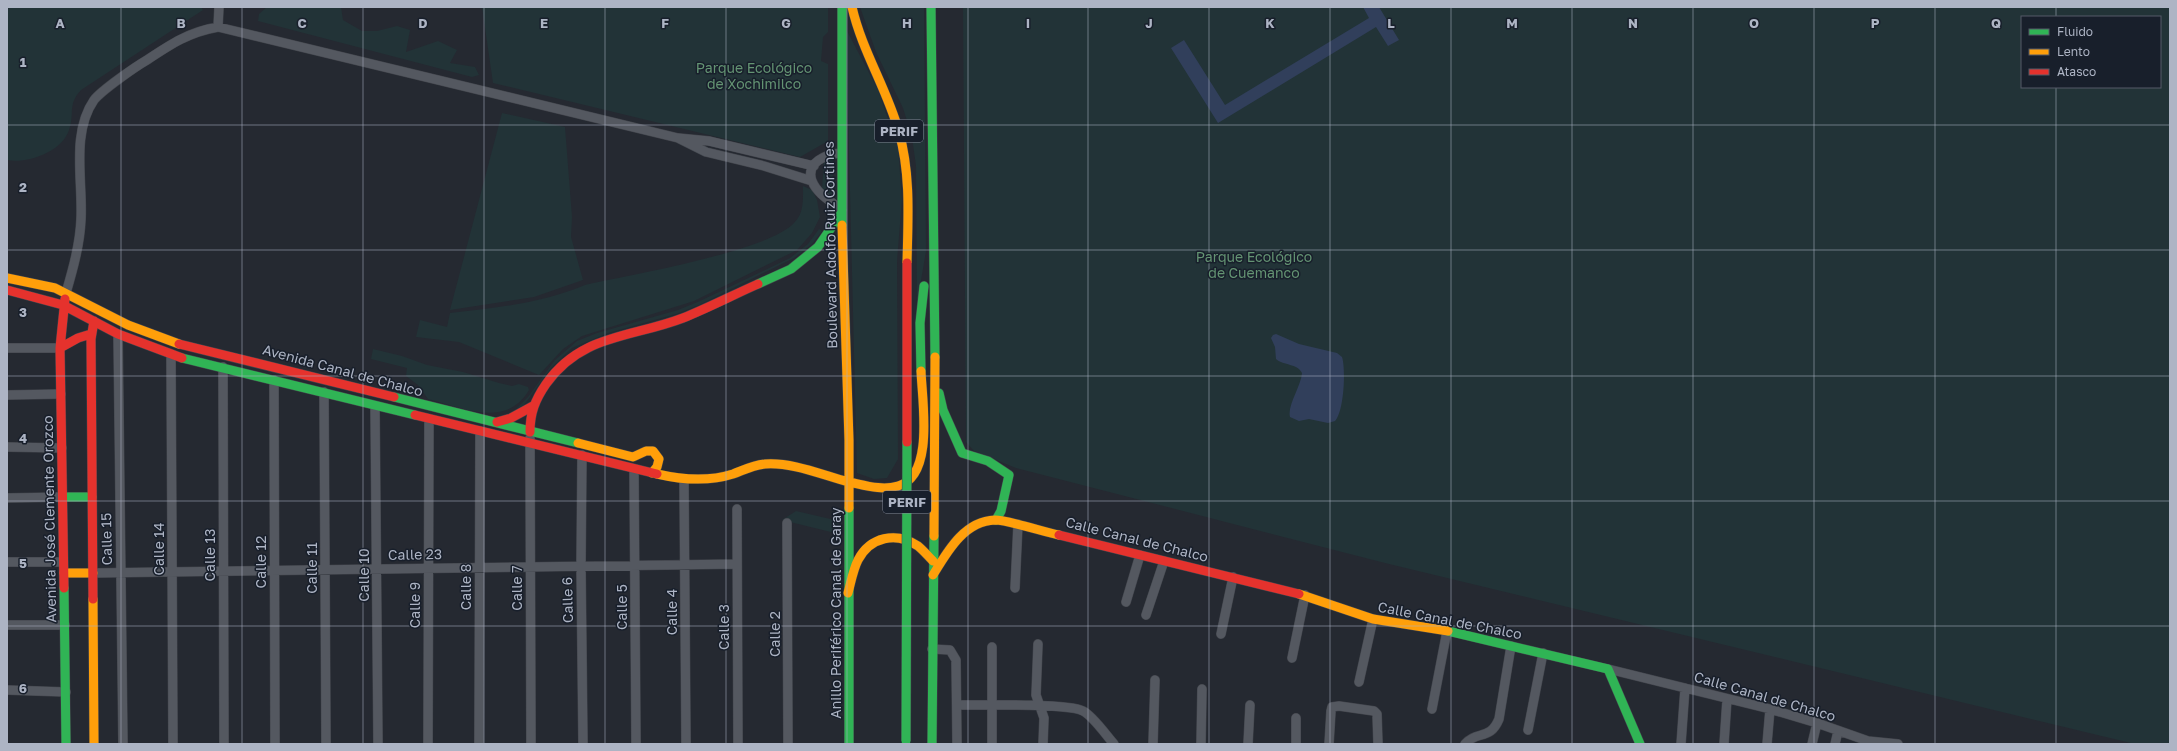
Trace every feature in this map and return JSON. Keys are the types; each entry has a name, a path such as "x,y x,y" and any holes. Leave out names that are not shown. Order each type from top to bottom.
{"main road":[{"name":"Boulevard Adolfo Ruiz Cortines","path":"842,7 841,153 849,482"},
{"name":"PERIF","path":"852,7 854,22 899,132 904,156 908,202 906,742"},
{"name":"PERIF","path":"931,7 932,225 935,381 932,744"},
{"path":"530,432 530,417 534,403 554,373 568,360 591,345 682,318 791,269 818,247 842,211"},
{"name":"Avenida Canal de Chalco","path":"7,290 63,305 118,334 171,354 375,406 582,455 634,469 684,480 707,480 730,475 755,465 780,464 878,489 892,489 904,484 916,473 921,464 923,448 920,323 932,225"},
{"name":"Avenida Canal de Chalco","path":"7,278 55,288 128,325 172,342 633,457 644,452 651,452 657,454 660,460 658,468 652,473"},
{"name":"Avenida José Clemente Orozco","path":"66,293 63,305 60,348 66,744"},
{"path":"94,321 91,334 94,744"},
{"path":"60,348 78,338 91,334"},
{"path":"935,381 943,410 958,448 967,456 988,461 998,466 1009,475 1001,511 996,520"},
{"path":"495,422 511,418 534,403"},
{"name":"Anillo Periférico Canal de Garay","path":"849,482 849,744"},
{"path":"63,497 92,497"},
{"name":"Calle Canal de Chalco","path":"933,575 949,549 966,531 978,524 996,520 1018,524 1305,595 1374,619 1447,630 1608,670"},
{"path":"848,593 858,560 866,549 875,541 887,537 898,537 918,546 933,562"},
{"path":"64,573 93,573"},
{"path":"1608,670 1640,744"}],"street":[{"path":"218,27 219,7"},
{"path":"66,293 78,247 81,220 80,157 85,118 95,99 136,67 198,30 218,27 678,138 709,141 814,166"},
{"path":"678,138 706,152 764,166 812,181"},
{"path":"841,153 828,154 814,166 811,173 812,181 822,195 842,211"},
{"path":"764,166 766,155"},
{"name":"Calle 15","path":"118,334 123,744"},
{"path":"7,348 60,348"},
{"name":"Calle 14","path":"171,354 173,744"},
{"name":"Calle 13","path":"223,367 224,744"},
{"name":"Calle 12","path":"274,380 275,744"},
{"name":"Calle 11","path":"324,392 326,744"},
{"path":"7,395 61,394"},
{"name":"Calle 10","path":"375,406 378,744"},
{"name":"Calle 9","path":"428,744 429,418"},
{"name":"Calle 8","path":"479,744 480,431"},
{"name":"Calle 7","path":"530,432 531,744"},
{"path":"7,448 62,448"},
{"name":"Calle 6","path":"582,455 581,566 583,744"},
{"name":"Calle 5","path":"634,469 636,744"},
{"name":"Calle 4","path":"684,480 686,744"},
{"path":"7,498 63,497"},
{"name":"Calle 3","path":"737,509 738,744"},
{"name":"Calle 2","path":"787,523 788,744"},
{"path":"1015,588 1018,524"},
{"path":"1126,602 1140,555"},
{"path":"1146,615 1164,561"},
{"path":"7,562 64,562"},
{"name":"Calle 23","path":"93,573 737,564"},
{"path":"1221,634 1233,577"},
{"path":"1292,658 1305,595"},
{"path":"1359,682 1374,619"},
{"path":"7,625 64,625"},
{"path":"1432,709 1447,630"},
{"path":"1038,644 1036,695 1044,718 1043,744"},
{"path":"1465,744 1474,738 1487,734 1495,729 1499,719 1511,646"},
{"path":"992,647 992,744"},
{"path":"932,649 950,650 954,654 956,660 957,744"},
{"path":"1528,730 1543,653"},
{"name":"Calle Canal de Chalco","path":"1608,670 1770,709 1817,723 1868,741 1898,744"},
{"path":"1153,744 1155,680"},
{"path":"1681,744 1685,688"},
{"path":"1201,744 1202,689"},
{"path":"7,690 66,692"},
{"path":"1724,744 1727,699"},
{"path":"1248,744 1250,704"},
{"path":"957,705 1040,706 1083,711 1114,744"},
{"path":"1329,744 1332,707 1339,706 1374,711 1378,714 1378,744"},
{"path":"1767,744 1770,709"},
{"path":"1296,718 1296,744"},
{"path":"1812,744 1817,723"},
{"path":"1835,744 1838,731"}],"green space":[{"path":"7,7 201,7 203,10 81,90 74,100 69,130 59,145 43,155 15,161 7,160"},
{"path":"267,7 341,7 343,20 362,31 377,31 397,26 410,30 406,52 438,41 457,50 450,63 475,67 479,75 472,77 258,21 259,14"},
{"name":"Parque Ecológico de Xochimilco","path":"482,7 828,7 828,32 823,37 821,61 828,64 828,141 800,157 493,83"},
{"path":"860,7 924,7 926,251 917,304 916,166 912,137 903,108 876,52"},
{"name":"Parque Ecológico de Cuemanco","path":"963,7 2170,7 2170,744 2135,744 1385,563 1016,468 974,451 966,442"},
{"path":"846,29 878,90 898,148 902,199 897,261 898,459 887,478 874,479 857,473"},
{"path":"502,113 565,127 572,217 571,237 583,280 534,297 450,310"},
{"path":"833,159 832,199 822,189 824,160"},
{"path":"803,186 812,190 817,200 820,217 812,233 797,250 694,301 582,336 563,349 539,375 459,342 416,337 420,320 447,327 450,313 519,304 552,296 585,285 663,269 756,244 779,234 794,223 801,211"},
{"path":"819,229 822,231 812,244 794,258 699,305 676,314 608,333 572,348 551,368 524,405 516,409 528,397 555,360 577,341 597,333 678,310 700,301 790,258 808,244"},
{"path":"373,349 402,356 427,365 463,372 499,383 512,386 519,384 528,387 529,390 519,402 508,409 496,412 483,412 455,407 428,399 418,385 406,376 407,368 371,359"},
{"path":"796,511 839,521 839,534 782,520"}],"water":[{"path":"1363,7 1379,7 1399,40 1388,46 1376,27 1218,123 1171,48 1184,40 1225,105 1369,18"},
{"path":"1276,334 1299,344 1337,353 1342,357 1344,371 1342,400 1338,416 1335,421 1328,423 1309,419 1299,421 1290,417 1290,407 1302,373 1294,366 1276,359 1275,347 1271,338"}],"traffic: fast":[{"path":"842,7 842,225"},
{"path":"931,7 935,357"},
{"path":"758,284 791,269 818,247 842,212"},
{"path":"921,371 920,323 924,286"},
{"path":"182,358 415,415"},
{"path":"939,393 943,410 962,453 988,461 1009,475 1001,511 996,520"},
{"path":"394,397 578,443"},
{"path":"906,741 907,442"},
{"path":"63,497 92,497"},
{"path":"849,508 849,744"},
{"path":"932,744 934,536"},
{"path":"64,588 66,744"},
{"path":"1448,631 1608,669 1640,744"}],"traffic: slow":[{"path":"852,7 856,23 868,55 894,116 903,148 908,197 907,263"},
{"path":"842,225 849,440 849,508"},
{"path":"7,278 55,288 128,325 179,344"},
{"path":"934,536 935,357"},
{"path":"849,482 886,488 898,486 910,479 917,468 922,453 924,436 921,371"},
{"path":"578,443 633,457 646,451 653,451 659,459 657,467 652,473"},
{"path":"657,474 676,478 705,479 724,477 756,465 776,464 797,467 849,482"},
{"path":"933,575 944,557 958,539 974,526 984,522 995,520 1001,521 1059,535"},
{"path":"848,593 853,572 858,560 863,552 876,542 893,538 910,541 924,551 933,561"},
{"path":"64,573 93,573"},
{"path":"1299,594 1373,619 1448,631"},
{"path":"93,599 94,744"}],"traffic: jam":[{"path":"907,263 907,442"},
{"path":"530,432 532,413 542,390 560,368 575,355 591,346 608,340 664,325 683,318 758,284"},
{"path":"7,290 63,305 118,334 182,358"},
{"path":"64,588 60,348 65,299"},
{"path":"93,599 91,339 94,321"},
{"path":"60,348 78,338 91,334"},
{"path":"179,344 394,397"},
{"path":"497,422 511,418 533,406"},
{"path":"415,415 657,474"},
{"path":"1059,535 1299,594"}]}
